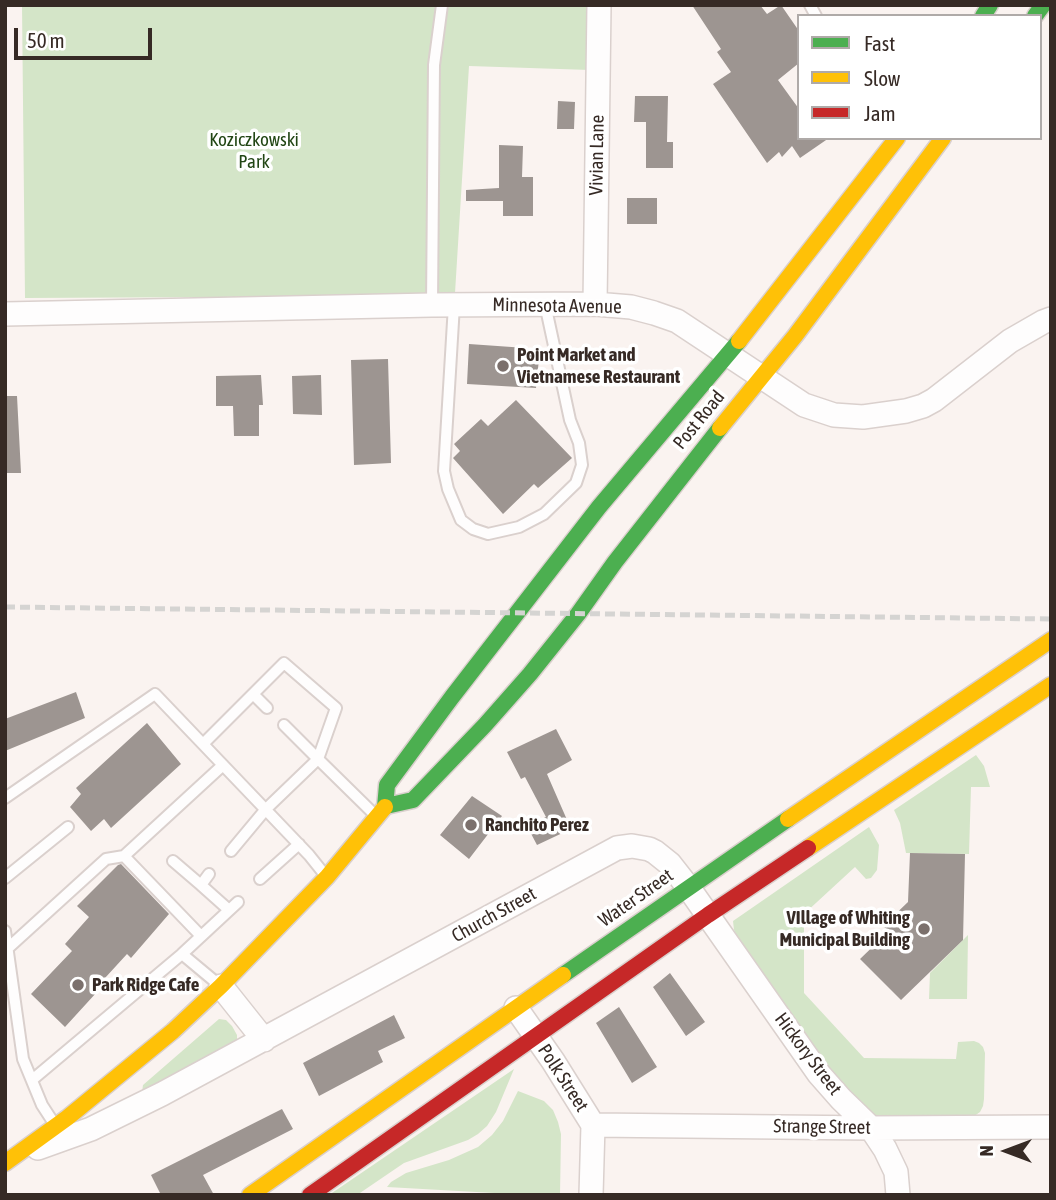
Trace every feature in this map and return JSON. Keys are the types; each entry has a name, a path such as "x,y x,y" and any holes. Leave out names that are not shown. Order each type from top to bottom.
{"main road":[{"name":"Post Road","path":"381,812 413,800 530,674 578,614 623,551 795,336 942,140"},
{"name":"Post Road","path":"381,812 387,785 452,696 599,507 728,355 890,144"},
{"name":"Water Street","path":"250,1195 688,887 1051,640"},
{"path":"310,1195 708,915 1051,685"},
{"path":"12,1159 56,1127 173,1031 221,986 327,877 381,812"}],"street":[{"name":"Vivian Lane","path":"595,304 599,5"},
{"name":"Minnesota Avenue","path":"5,314 443,305 595,304 631,307 677,321 804,405 834,415 863,417 923,406 1010,341 1051,319"},
{"name":"Church Street","path":"12,1159 91,1129 162,1094 617,848 632,846 655,852 676,870 708,915"},
{"name":"Hickory Street","path":"708,915 819,1074 871,1128 886,1149 896,1172 898,1195"},
{"path":"221,986 264,1040"},
{"name":"Polk Street","path":"516,1008 593,1125 591,1195"},
{"name":"Strange Street","path":"593,1125 1051,1127"}],"lane":[{"path":"442,5 434,65 443,305 444,471 448,489 461,520 473,529 488,534 519,527 544,514 576,483 582,465 582,454 570,421 545,304"},
{"path":"203,744 284,663 336,708 318,759 266,809 232,851"},
{"path":"5,798 155,694 299,844 327,877"},
{"path":"253,694 267,708"},
{"path":"284,726 318,759 381,812"},
{"path":"7,949 106,859 124,856 223,765"},
{"path":"5,878 68,827"},
{"path":"260,879 299,844"},
{"path":"124,856 201,936"},
{"path":"32,1080 182,954 233,906 201,885 173,861"},
{"path":"201,885 209,874"},
{"path":"5,931 23,1059 42,1105 56,1127"},
{"path":"182,954 221,986"}],"green space":[{"name":"Koziczkowski Park","path":"22,5 591,5 590,70 469,66 455,293 410,296 25,298"},
{"path":"976,755 984,766 990,787 971,787 969,854 906,853 900,823 894,810"},
{"path":"869,827 879,845 877,870 871,878 866,879 855,867 804,914 804,993 864,1058 956,1059 958,1042 979,1043 985,1053 984,1099 980,1112 970,1119 881,1120 866,1113 848,1096 734,930 733,921"},
{"path":"968,935 967,999 929,999 930,973"},
{"path":"219,1019 226,1020 232,1026 237,1035 237,1045 142,1092 143,1085"},
{"path":"514,1069 496,1112 478,1134 404,1163 357,1195 329,1195"},
{"path":"518,1091 544,1101 553,1110 558,1122 561,1134 560,1195 387,1187 406,1173 449,1160 478,1147 503,1121"}],"building":[{"path":"692,5 760,5 767,14 781,5 797,28 797,65 778,80 797,106 797,140 826,140 800,158 792,146 782,157 779,152 767,163 713,84 731,72 717,52 721,49"},
{"path":"635,96 668,96 667,142 673,142 673,168 646,168 646,122 634,122"},
{"path":"558,101 575,102 574,129 557,129"},
{"path":"499,145 523,146 522,177 533,177 533,216 503,216 503,201 466,201 466,190 499,188"},
{"path":"627,198 657,198 657,224 627,224"},
{"name":"Point Market and Vietnamese Restaurant","path":"469,344 540,349 536,388 467,384"},
{"path":"388,359 391,463 354,465 351,360"},
{"path":"261,375 263,405 259,405 259,436 234,436 233,406 216,406 216,376"},
{"path":"321,375 322,415 293,414 292,376"},
{"path":"5,396 17,396 21,473 5,473"},
{"path":"516,400 572,458 538,488 534,484 503,514 453,458 460,451 454,444 481,419 488,426"},
{"path":"76,692 85,718 5,751 5,719"},
{"path":"147,723 181,764 111,828 104,819 91,831 70,807 81,794 76,788"},
{"path":"556,729 572,760 547,774 571,829 537,845 527,826 546,817 525,777 521,779 507,752"},
{"name":"Ranchito Perez","path":"472,796 502,816 469,859 440,835"},
{"name":"VIllage of Whiting Municipal Building","path":"910,853 965,854 963,940 901,1000 860,959 889,931 883,926 908,902"},
{"path":"121,864 169,914 131,958 127,954 105,978 107,981 65,1027 31,994 72,951 65,944 89,917 77,906"},
{"path":"670,973 705,1022 686,1036 653,987"},
{"path":"619,1007 657,1067 632,1083 596,1023"},
{"path":"394,1015 405,1038 378,1051 383,1062 319,1096 303,1063"},
{"path":"282,1109 293,1129 203,1175 214,1195 161,1195 151,1175"}],"railway":[{"path":"5,607 1051,619"}],"traffic: fast":[{"path":"984,14 990,5"},
{"path":"1036,14 1043,5"},
{"path":"385,807 387,785 452,697 599,507 739,341"},
{"path":"386,806 413,800 485,725 578,614 615,562 720,428"},
{"path":"563,975 788,819"}],"traffic: slow":[{"path":"739,341 895,140"},
{"path":"720,428 795,336 942,140"},
{"path":"788,819 1051,640"},
{"path":"808,848 1051,685"},
{"path":"5,1163 67,1118 173,1031 221,986 327,877 385,807"},
{"path":"250,1195 563,975"}],"traffic: jam":[{"path":"310,1195 708,915 808,848"}],"place":[{"name":"Point Market and Vietnamese Restaurant","path":"503,366"},
{"name":"Ranchito Perez","path":"471,825"},
{"name":"VIllage of Whiting Municipal Building","path":"924,929"},
{"name":"Park Ridge Cafe","path":"78,985"}]}
